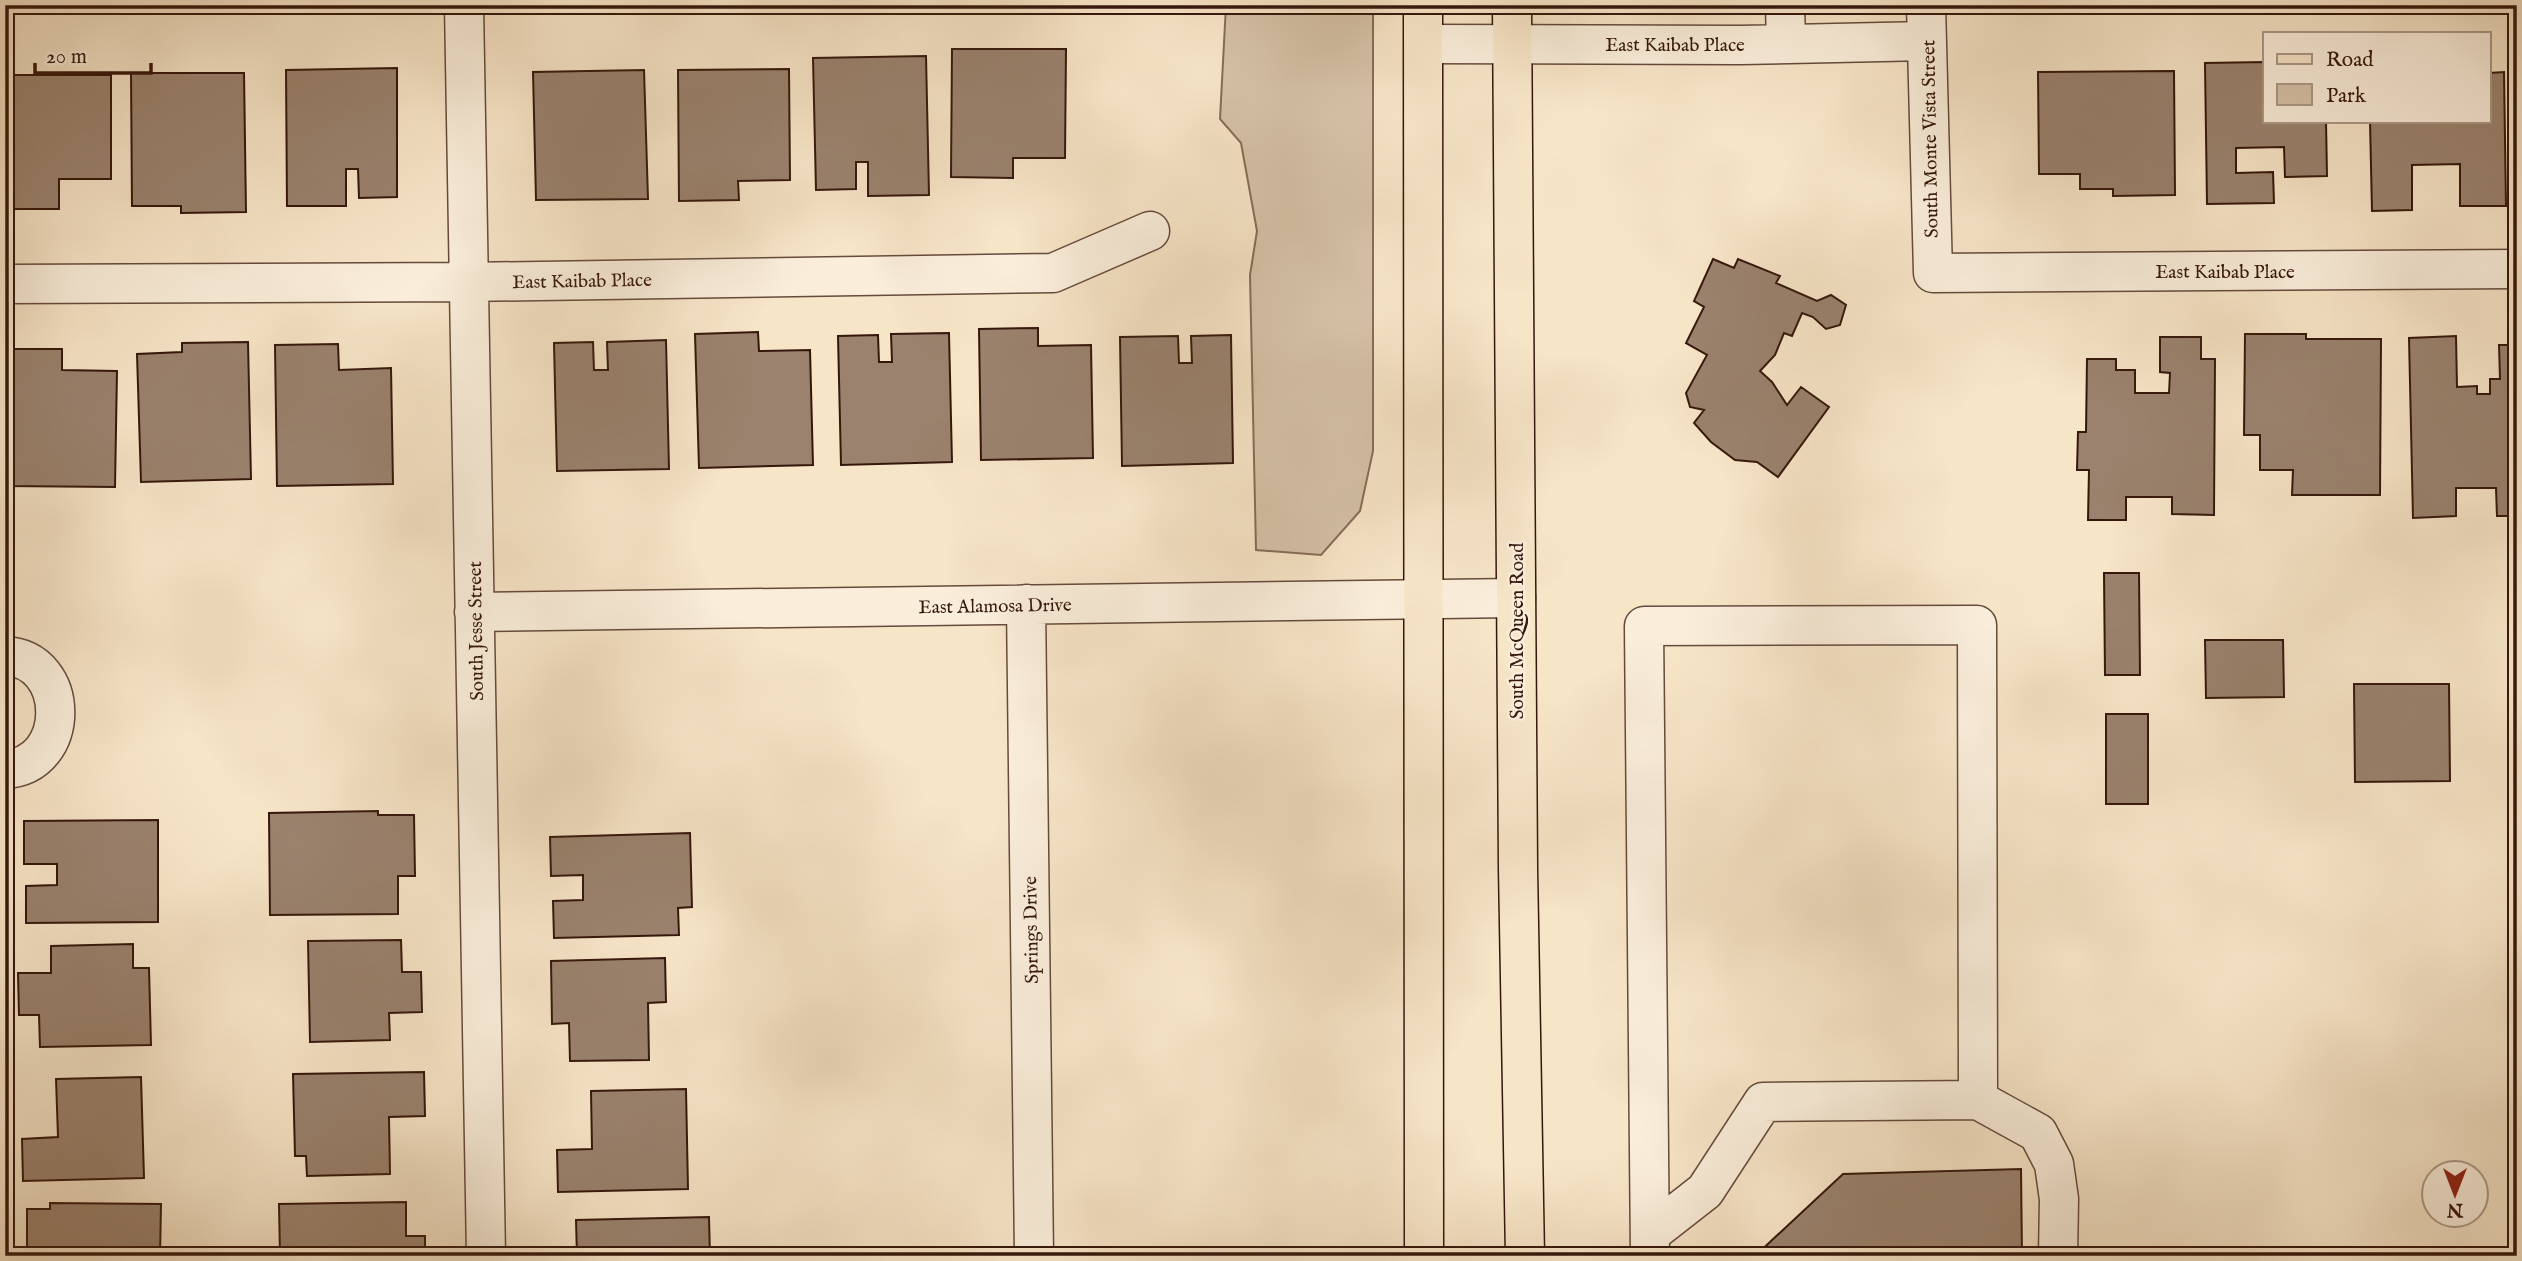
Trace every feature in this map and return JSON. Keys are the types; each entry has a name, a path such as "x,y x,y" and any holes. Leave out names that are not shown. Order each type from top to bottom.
{"main road":[{"path":"1423,5 1424,1256"},
{"name":"South McQueen Road","path":"1512,5 1518,882 1525,1256"}],"street":[{"name":"South Jesse Street","path":"464,5 486,1256"},
{"path":"1785,5 1786,43"},
{"name":"East Kaibab Place","path":"1424,44 1786,43 1926,23"},
{"name":"South Monte Vista Street","path":"1926,23 1933,273"},
{"name":"East Kaibab Place","path":"5,284 469,282 1053,273 1150,231"},
{"name":"East Kaibab Place","path":"1933,273 2517,269"},
{"name":"East Alamosa Drive","path":"474,612 1516,598"},
{"name":"Springs Drive","path":"1026,604 1034,1256"},
{"path":"1650,1245 1644,626 1977,625 1978,1100"},
{"path":"5,656 26,662 43,675 50,685 56,706 55,726 46,747 31,761 5,769"},
{"path":"1650,1245 1705,1191 1763,1102 1978,1100 2038,1133 2049,1153 2054,1164 2059,1199 2058,1256"}],"green space":[{"path":"1226,5 1373,5 1373,451 1360,511 1321,555 1256,550 1250,275 1257,231 1241,143 1220,119"}],"building":[{"path":"952,49 1066,49 1065,158 1013,158 1013,178 951,177"},
{"path":"926,56 929,195 868,196 868,162 856,162 856,189 816,190 813,58"},
{"path":"2263,62 2263,122 2326,122 2327,176 2285,177 2284,147 2236,148 2236,173 2273,172 2274,203 2207,204 2205,63"},
{"path":"397,68 397,197 359,198 358,169 346,169 346,206 287,206 286,70"},
{"path":"789,69 790,180 738,181 739,200 679,201 678,70"},
{"path":"644,70 648,199 536,200 533,72"},
{"path":"2174,71 2175,195 2113,196 2113,189 2080,189 2080,174 2039,174 2038,72"},
{"path":"2504,72 2506,206 2460,206 2460,164 2412,165 2412,210 2372,211 2370,122 2490,122 2490,73"},
{"path":"131,73 244,73 246,212 181,213 181,206 132,206"},
{"path":"5,75 111,75 111,179 59,179 59,209 5,209"},
{"path":"1713,259 1734,268 1738,259 1780,276 1776,283 1817,301 1831,295 1846,305 1840,325 1826,329 1813,317 1802,313 1792,336 1784,333 1775,355 1760,371 1772,382 1787,405 1801,387 1829,407 1778,477 1757,462 1735,460 1711,442 1694,423 1704,410 1690,407 1686,393 1707,355 1686,343 1704,307 1694,301"},
{"path":"1038,328 1038,346 1091,345 1093,458 981,460 979,329"},
{"path":"758,332 759,351 810,350 813,465 699,468 695,334"},
{"path":"949,333 952,462 841,465 838,336 878,335 879,362 892,362 891,334"},
{"path":"2245,334 2306,334 2306,339 2381,339 2380,495 2292,495 2293,470 2260,470 2260,435 2244,435"},
{"path":"1231,335 1233,463 1122,466 1120,337 1178,336 1179,363 1192,363 1191,336"},
{"path":"2456,336 2457,387 2477,386 2477,394 2490,394 2490,379 2500,379 2499,345 2517,345 2517,516 2497,516 2496,488 2456,488 2456,516 2413,518 2409,338"},
{"path":"2160,337 2201,337 2201,359 2215,359 2214,515 2172,514 2172,497 2126,497 2126,520 2088,520 2089,470 2077,470 2078,432 2086,432 2087,359 2116,359 2116,370 2135,370 2135,393 2169,393 2170,373 2160,372"},
{"path":"666,340 669,469 557,471 554,343 593,342 594,370 608,370 607,342"},
{"path":"248,342 251,479 141,482 137,354 182,352 182,343"},
{"path":"338,344 339,370 391,368 393,484 277,486 275,345"},
{"path":"5,349 62,349 62,370 117,371 115,487 5,486"},
{"path":"2104,573 2139,573 2140,675 2105,675"},
{"path":"2205,640 2283,640 2284,697 2206,698"},
{"path":"2354,684 2449,684 2450,781 2355,782"},
{"path":"2106,714 2148,714 2148,804 2106,804"},
{"path":"378,811 378,815 414,815 415,876 398,876 398,914 270,915 269,813"},
{"path":"158,820 158,922 26,923 26,886 57,885 57,864 24,864 24,821"},
{"path":"690,833 692,907 678,908 679,935 554,938 553,901 583,900 583,875 551,876 550,837"},
{"path":"401,940 402,972 421,972 422,1012 389,1013 390,1040 310,1042 308,941"},
{"path":"133,944 133,968 149,968 151,1045 40,1047 39,1015 19,1015 18,973 51,973 51,946"},
{"path":"665,958 666,1002 648,1003 649,1060 570,1061 569,1023 552,1024 551,961"},
{"path":"424,1072 425,1116 389,1117 390,1174 307,1176 306,1156 295,1156 293,1074"},
{"path":"141,1077 144,1178 23,1181 22,1139 58,1137 56,1079"},
{"path":"686,1089 688,1189 558,1192 557,1150 592,1149 591,1091"},
{"path":"2021,1169 2022,1256 1755,1256 1843,1174"},
{"path":"406,1202 406,1236 425,1236 425,1256 280,1256 279,1204"},
{"path":"50,1203 161,1204 160,1256 61,1256 61,1248 27,1247 27,1209 50,1209"},
{"path":"709,1217 710,1256 577,1256 576,1220"}]}
